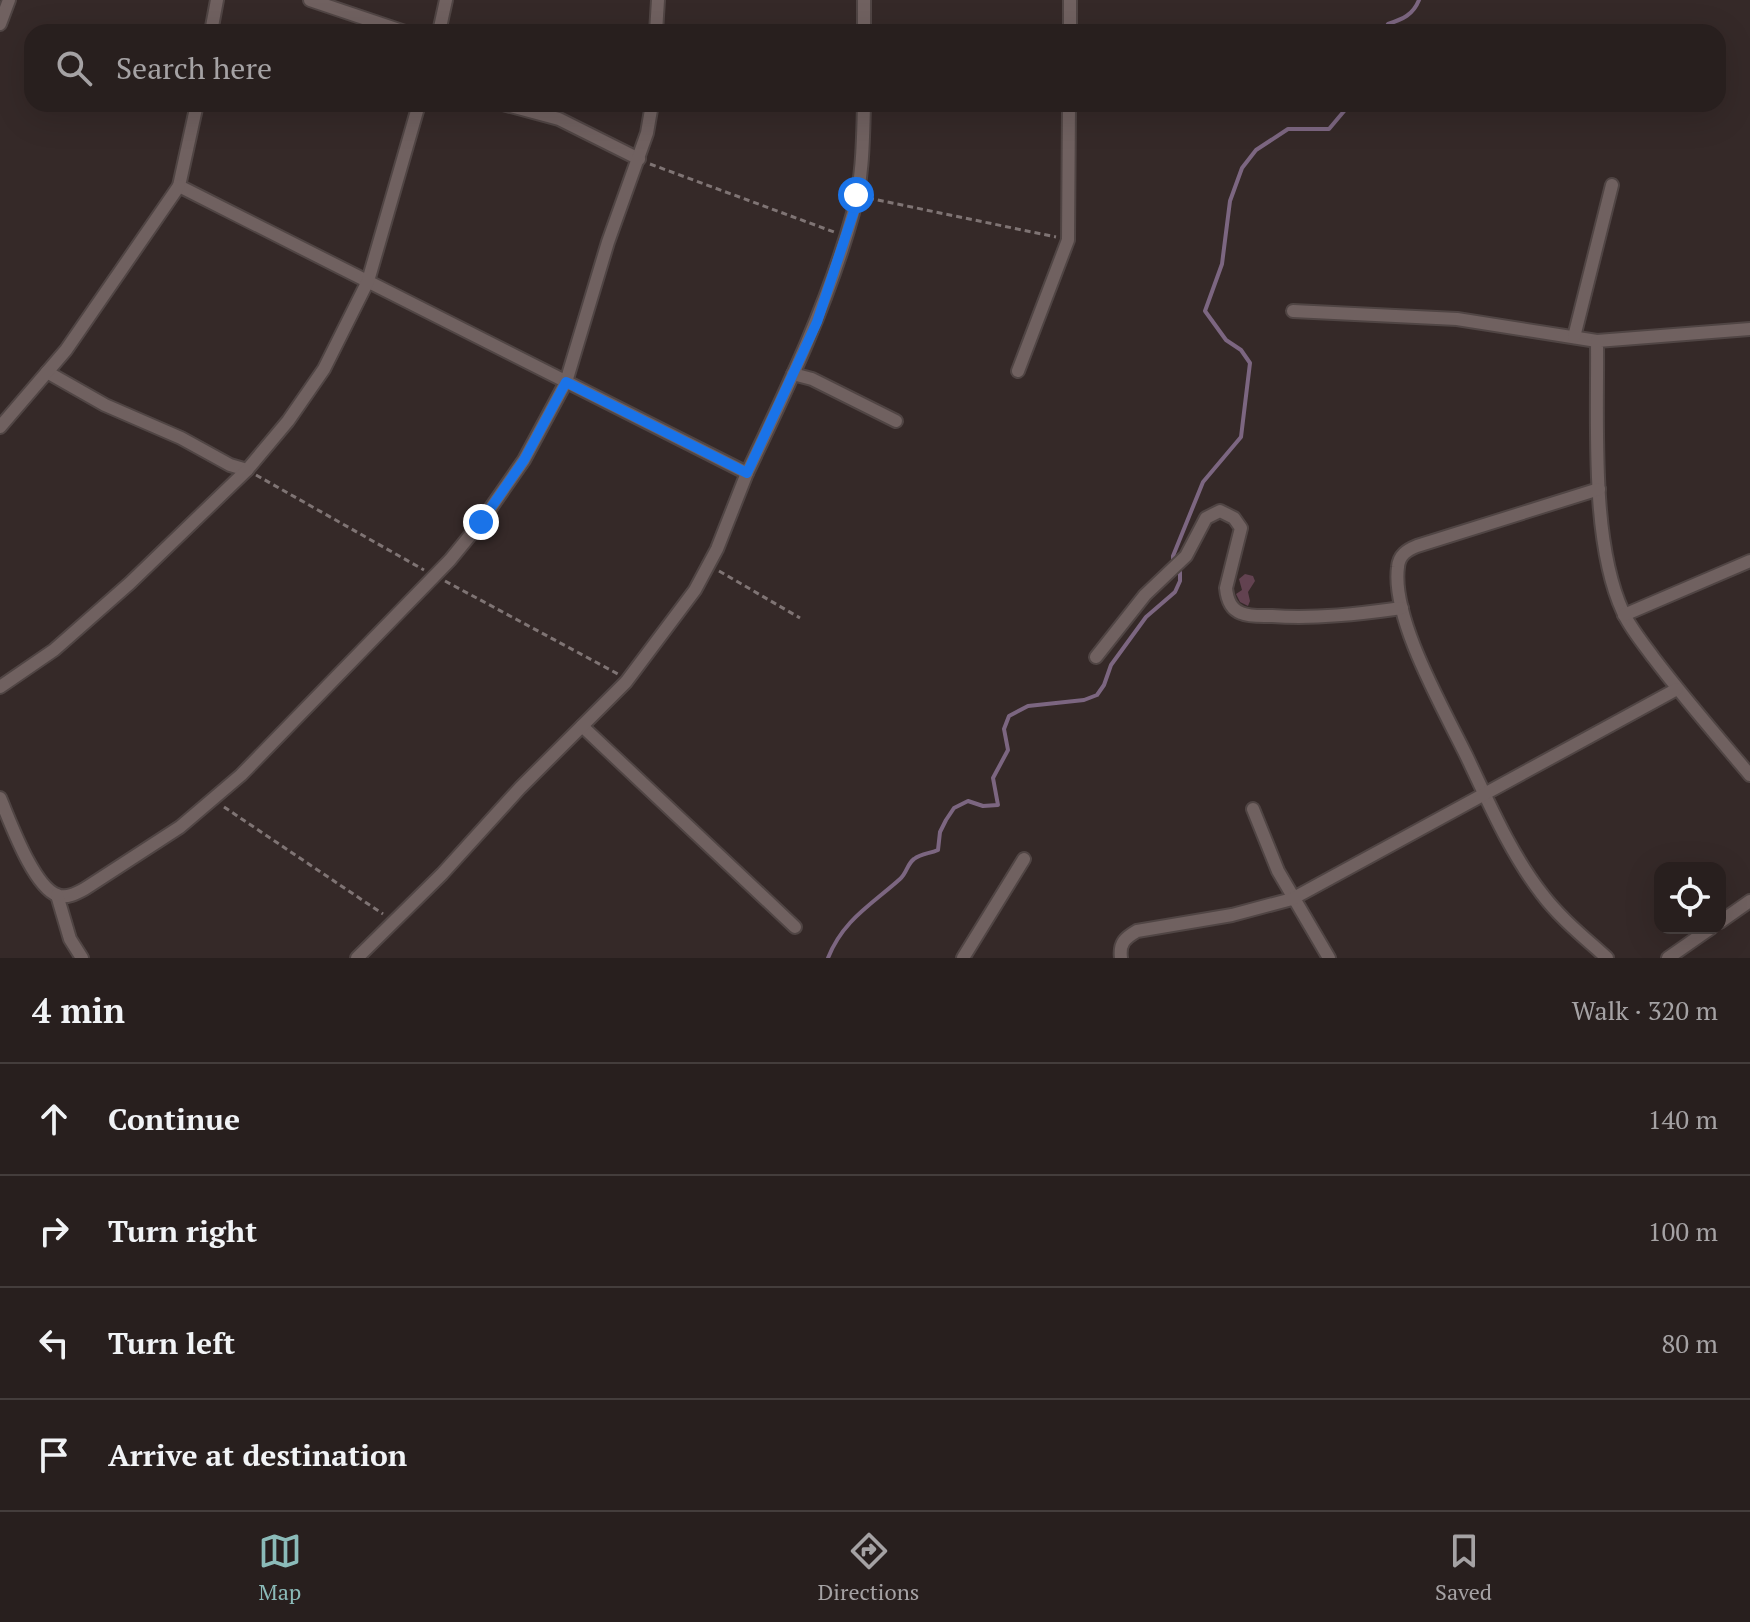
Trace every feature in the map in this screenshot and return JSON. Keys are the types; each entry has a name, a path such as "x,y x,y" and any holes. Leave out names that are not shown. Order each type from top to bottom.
{"street":[{"path":"0,24 9,0"},
{"path":"212,24 217,0"},
{"path":"310,0 381,24"},
{"path":"441,24 446,0"},
{"path":"656,24 658,0"},
{"path":"864,0 864,24"},
{"path":"1070,0 1070,24"},
{"path":"0,427 47,372 116,280 179,186 195,112"},
{"path":"0,687 54,650 130,583 247,470 288,421 324,369 368,281 417,112"},
{"path":"533,112 559,119 639,159"},
{"path":"0,798 36,874 57,895 71,896 180,827 214,800 450,560 524,460 566,382 608,242 639,159 650,112"},
{"path":"357,958 626,682 695,590 817,322 846,236 856,195 863,152 864,112"},
{"path":"1018,371 1068,240 1069,112"},
{"path":"1574,337 1612,185"},
{"path":"179,186 747,473"},
{"path":"1293,311 1457,319 1597,341 1750,329"},
{"path":"1597,341 1599,489 1613,586 1624,615 1677,689 1750,775"},
{"path":"47,372 105,405 181,438 230,465 247,470"},
{"path":"793,374 812,379 896,421"},
{"path":"1599,489 1406,551 1399,559 1397,569 1402,608 1428,677 1484,793 1542,894 1607,958"},
{"path":"1096,657 1145,595 1186,556 1206,518 1220,511 1234,518 1241,528 1226,588 1232,608 1242,614 1295,617 1402,608"},
{"path":"1624,615 1750,561"},
{"path":"1121,958 1120,947 1125,938 1137,931 1232,915 1292,899 1677,689"},
{"path":"582,726 795,927"},
{"path":"1253,809 1292,899 1329,958"},
{"path":"963,958 1024,859"},
{"path":"57,895 70,939 82,958"},
{"path":"1726,918 1750,901"},
{"path":"1668,958 1702,934"}],"path":[{"path":"639,159 846,236"},
{"path":"856,195 1068,240"},
{"path":"708,565 800,618"},
{"path":"214,800 393,921"}],"building":[{"path":"1245,574 1253,576 1255,581 1248,592 1248,606 1240,602 1236,594 1242,590 1239,579"}],"waterway":[{"path":"1388,24 1411,13 1419,0"},
{"path":"1173,562 1203,482 1241,437 1250,363 1241,350 1226,340 1205,311 1222,264 1230,201 1242,168 1256,150 1288,129 1329,129 1343,112"},
{"path":"828,958 850,923 900,879 912,861 938,850 940,832 954,808 968,801 983,806 998,805 993,778 1008,750 1004,729 1009,716 1028,706 1084,700 1097,695 1111,665 1146,617 1175,592 1180,572"}],"route":[{"path":"481,522 524,460 566,382 747,473 817,322 854,211 856,195"}]}
